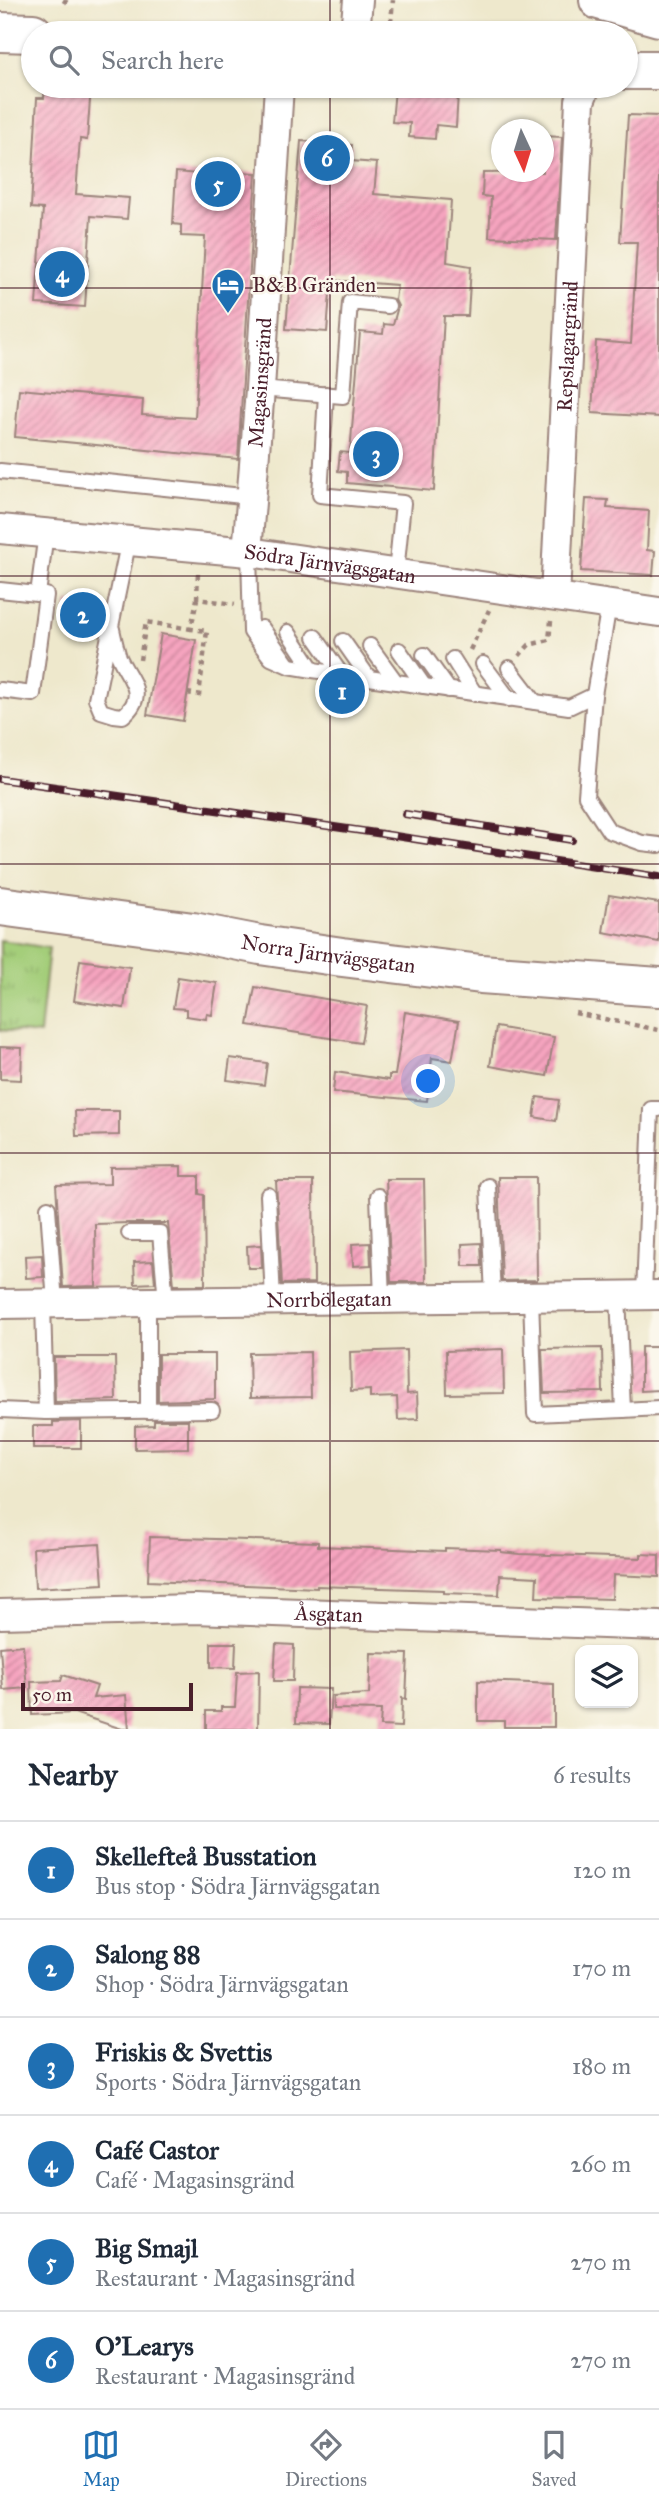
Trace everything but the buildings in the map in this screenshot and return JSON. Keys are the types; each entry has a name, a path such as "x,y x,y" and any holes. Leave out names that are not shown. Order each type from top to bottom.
{"main road":[{"path":"599,0 659,17"},
{"path":"0,32 21,33"},
{"path":"638,70 659,70"},
{"name":"Norra Järnvägsgatan","path":"0,906 193,932 260,945 366,960 481,974 659,987"}],"street":[{"path":"356,21 358,0"},
{"name":"Magasinsgränd","path":"250,552 248,540 278,98"},
{"name":"Repslagargränd","path":"555,596 579,98"},
{"name":"Södra Järnvägsgatan","path":"0,528 250,552 659,612"},
{"name":"Norrbölegatan","path":"0,1304 640,1295"},
{"name":"Åsgatan","path":"0,1614 194,1609 659,1626"}],"lane":[{"path":"260,389 342,396 350,302 388,306"},
{"path":"326,394 320,495 403,503 396,573"},
{"path":"0,471 252,497"},
{"path":"38,594 46,533"},
{"path":"112,629 120,657 135,686 136,695 132,708 123,716 101,711 96,699 129,540"},
{"path":"250,552 251,632 271,658 289,666 569,707 594,695"},
{"path":"0,590 46,595 33,694 0,690"},
{"path":"609,604 594,695 586,796 609,831 642,843 659,845"},
{"path":"262,628 289,666"},
{"path":"288,632 313,670"},
{"path":"315,637 341,674"},
{"path":"343,641 369,678"},
{"path":"370,646 396,682"},
{"path":"399,650 424,686"},
{"path":"458,654 475,694"},
{"path":"424,655 449,690"},
{"path":"481,658 509,699"},
{"path":"510,663 535,702"},
{"path":"623,1410 653,1219 654,1162 650,1109 659,1110"},
{"path":"488,1186 493,1297"},
{"path":"268,1195 273,1300"},
{"path":"378,1196 382,1299"},
{"path":"46,1412 48,1208"},
{"path":"129,1233 160,1233 148,1410"},
{"path":"531,1297 536,1414 659,1408"},
{"path":"0,1410 212,1410"}],"path":[{"path":"63,0 71,5"},
{"path":"391,21 393,0"},
{"path":"458,654 470,650 499,587"},
{"path":"510,663 529,645 549,640 555,596"},
{"path":"191,629 197,599 249,606"},
{"path":"135,686 146,622 207,631 199,695 187,693"},
{"path":"470,650 481,658"}],"green space":[{"path":"0,940 49,948 40,1034 0,1030"}],"railway":[{"path":"0,779 659,877"},
{"path":"405,814 572,840"}],"place":[{"name":"O'Learys","path":"327,158"},
{"name":"Big Smajl","path":"218,184"},
{"name":"Café Castor","path":"62,274"},
{"name":"B&B Gränden","path":"228,315"},
{"name":"Friskis & Svettis","path":"376,454"},
{"name":"Salong 88","path":"83,615"},
{"name":"Skellefteå Busstation","path":"342,691"}]}
